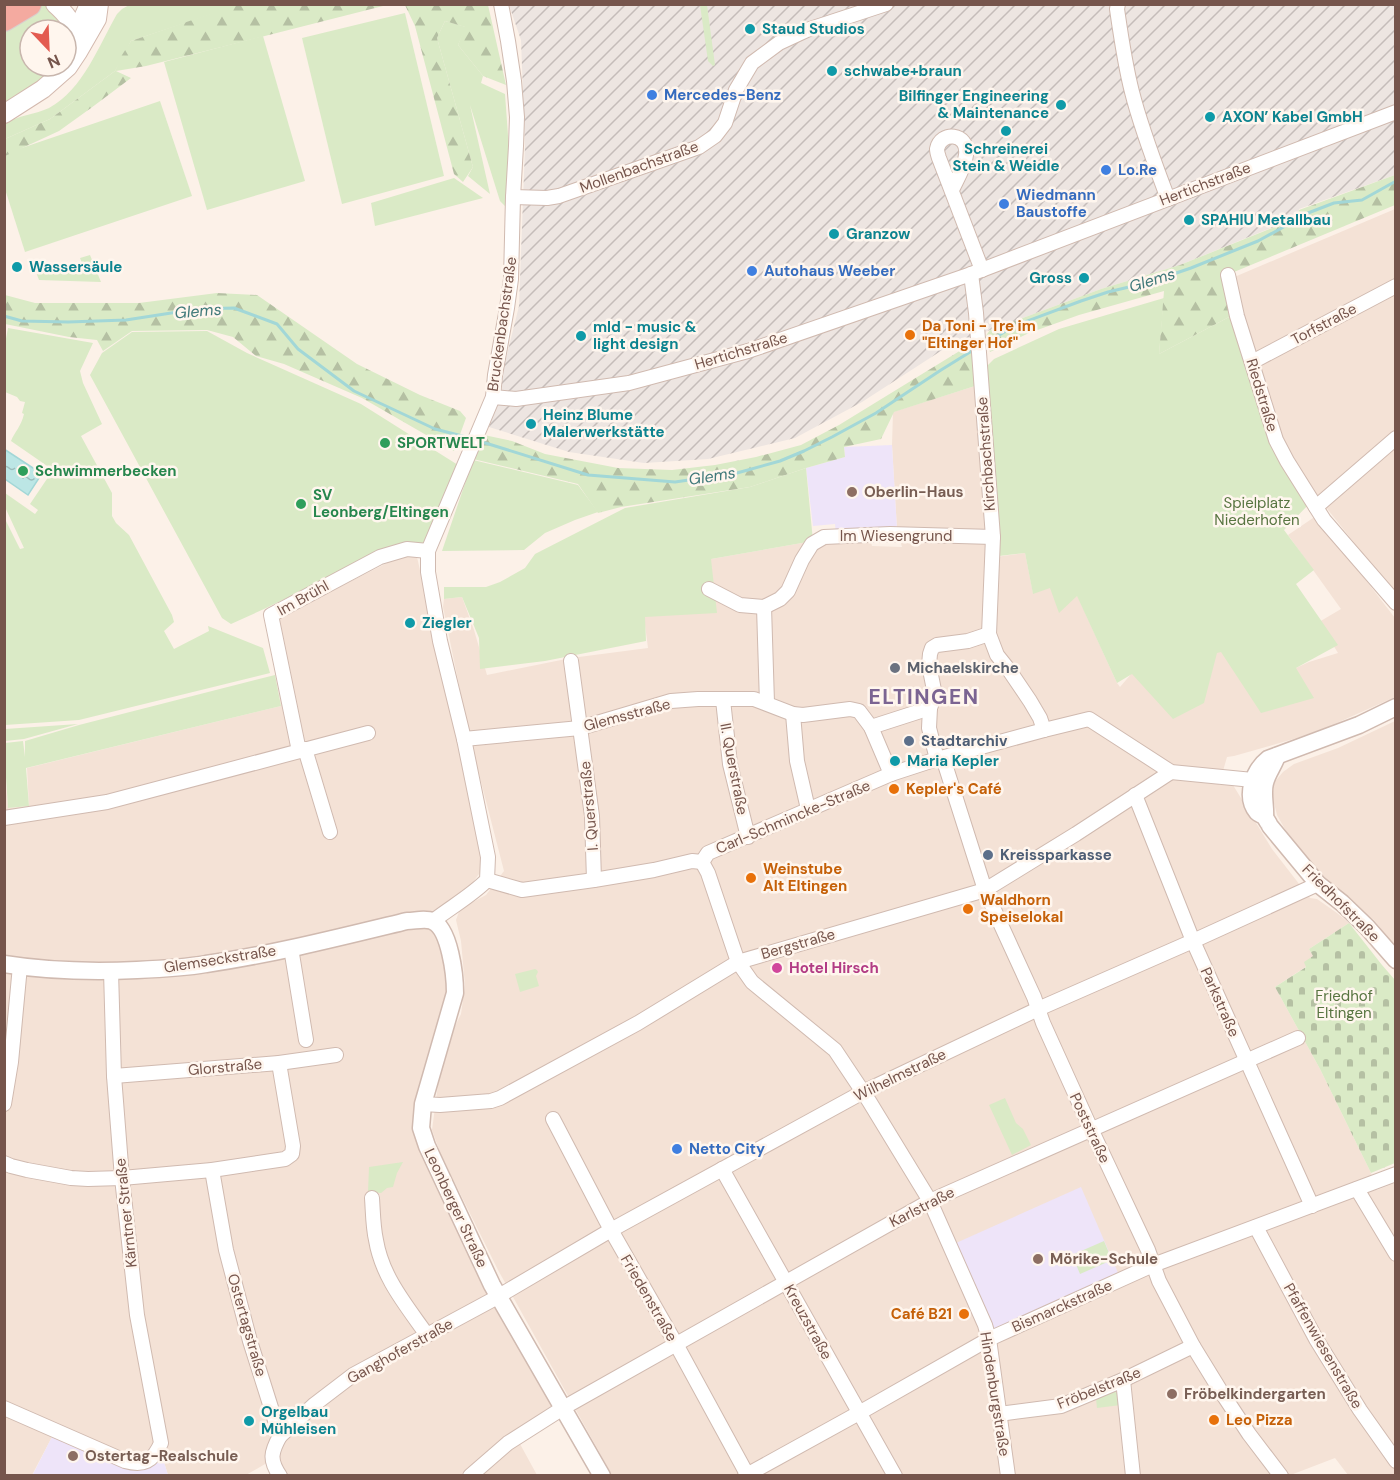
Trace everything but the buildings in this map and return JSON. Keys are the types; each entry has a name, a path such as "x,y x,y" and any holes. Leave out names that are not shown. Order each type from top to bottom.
{"main road":[{"path":"55,4 68,18"},
{"path":"78,29 87,9 93,4"},
{"path":"78,52 97,19 99,4"},
{"path":"4,114 43,89 53,78"}],"street":[{"name":"Bruckenbachstraße","path":"488,880 488,857 464,739 440,641 428,572 428,551 493,397 511,279 517,117 501,4"},
{"name":"Mollenbachstraße","path":"513,197 559,196 699,147 715,136 725,123 736,90 752,63 779,43 807,30 885,4"},
{"path":"1118,4 1122,42 1132,92 1168,199"},
{"name":"Hertichstraße","path":"493,397 516,399 629,383 748,351 977,272 1395,112"},
{"path":"952,190 977,272"},
{"name":"Kirchbachstraße","path":"977,272 979,348 993,537 989,634 997,655 1030,700 1044,730"},
{"name":"Riedstraße","path":"1228,276 1237,316 1276,440 1324,519 1395,603"},
{"name":"Torfstraße","path":"1252,362 1395,286"},
{"path":"1316,507 1395,438"},
{"name":"Im Wiesengrund","path":"764,607 780,599 788,591 812,544 824,537 890,534 993,537"},
{"name":"Im Brühl","path":"302,750 272,615 380,557 407,549 428,551"},
{"path":"709,589 740,605 764,607 767,703"},
{"name":"Poststraße","path":"989,634 968,641 937,645 932,648 929,665 935,695 930,708 929,728 985,890 1034,997 1090,1129 1148,1250 1159,1281 1193,1346 1220,1390 1281,1476"},
{"name":"I. Querstraße","path":"571,661 592,816 594,880"},
{"name":"Glemsstraße","path":"464,739 580,728 671,702 698,699 754,699 793,714 803,715 850,709 859,711 871,727 891,774"},
{"name":"II. Querstraße","path":"723,700 730,764 748,837"},
{"path":"1171,772 1259,780 1277,756 1359,725 1395,707"},
{"path":"871,727 930,708"},
{"path":"793,714 797,761 808,809"},
{"name":"Carl-Schmincke-Straße","path":"488,880 522,890 654,870 692,861 702,862 708,854 891,774 1089,719 1171,772"},
{"path":"4,818 107,802 368,733"},
{"path":"302,750 330,832"},
{"name":"Bergstraße","path":"423,1104 440,1105 491,1101 500,1098 638,1023 738,962 985,890 1171,772"},
{"name":"Friedhofstraße","path":"1259,780 1264,794 1265,818 1270,826 1318,884 1367,927 1395,960"},
{"name":"Parkstraße","path":"1135,795 1193,942 1312,1206"},
{"name":"Hindenburgstraße","path":"702,862 708,873 738,962 752,982 836,1050 930,1201 985,1324 1008,1476"},
{"path":"433,921 447,909 476,892 488,880"},
{"name":"Wilhelmstraße","path":"498,1296 611,1230 863,1092 1038,1009 1193,942 1318,884"},
{"name":"Glemseckstraße","path":"12,965 70,971 170,968 291,948 407,921 433,921"},
{"name":"Leonberger Straße","path":"433,921 445,935 455,978 455,993 423,1104 421,1128 427,1146 498,1296 602,1476"},
{"path":"291,948 306,1041"},
{"path":"4,1104 11,1062 12,965"},
{"name":"Kärntner Straße","path":"4,1408 124,1461 139,1464 147,1461 157,1453 161,1443 137,1315 122,1178 114,1076 111,971"},
{"name":"Karlstraße","path":"470,1476 508,1443 563,1408 930,1201 1298,1038"},
{"name":"Glorstraße","path":"114,1076 279,1063 336,1055"},
{"path":"4,1180 8,1165 71,1178 88,1179 212,1170 285,1159 292,1154 293,1146 279,1063"},
{"name":"Friedenstraße","path":"553,1119 611,1230 747,1475"},
{"name":"Kreuzstraße","path":"722,1169 895,1476"},
{"name":"Ostertagstraße","path":"212,1170 229,1261 250,1341 280,1436"},
{"name":"Bismarckstraße","path":"747,1475 989,1339 1154,1265 1395,1174"},
{"path":"1357,1189 1395,1254"},
{"path":"372,1198 376,1240 382,1264 393,1287 427,1335"},
{"name":"Pfaffenwiesenstraße","path":"1256,1227 1316,1339 1395,1461"},
{"name":"Ganghoferstraße","path":"280,1436 315,1404 353,1375 498,1296"},
{"name":"Fröbelstraße","path":"999,1414 1061,1406 1123,1380 1193,1346"},
{"path":"1123,1380 1133,1476"},
{"path":"280,1436 273,1448 272,1460 280,1476"}],"shaded area":[{"path":"509,5 1395,5 1395,175 1299,209 1298,217 1180,265 1101,289 947,347 862,402 795,438 708,459 644,463 569,452 489,427 519,306 525,147 521,40"},
{"path":"1395,209 1395,594 1297,471 1280,437 1232,278"},
{"path":"975,386 982,453 988,558 1025,553 1033,593 1050,587 1077,595 1120,687 1132,673 1195,617 1241,648 1296,668 1338,653 1319,622 1341,609 1288,535 1313,518 1324,526 1395,618 1395,697 1297,738 1227,757 1219,785 1233,785 1272,849 1310,898 1317,899 1349,923 1309,949 1313,956 1307,966 1275,987 1320,1069 1371,1173 1377,1190 1395,1183 1395,1475 1348,1475 1335,1458 1288,1476 612,1475 498,1270 441,1155 432,1130 439,1077 450,1036 461,1014 465,985 461,941 456,920 460,909 486,895 504,871 470,739 443,607 444,599 462,597 487,675 571,658 648,648 644,617 711,559 813,541 870,538 872,546 902,547 897,529 892,445 893,412"},
{"name":"Oberlin-Haus","path":"892,445 897,529 836,533 835,524 813,526 806,468 845,457 844,447"},
{"path":"399,557 417,557 474,809 482,870 468,889 430,913 439,939 449,997 416,1110 495,1302 553,1408 514,1433 537,1475 280,1475 272,1460 246,1475 168,1475 163,1459 147,1461 54,1433 32,1475 5,1475 4,762 8,808 29,806 27,768 281,706 268,623"},
{"path":"1395,721 1395,946 1374,920 1323,882 1303,861 1277,815 1273,799 1273,784 1294,764 1338,748"},
{"name":"Mörike-Schule","path":"1081,1187 1119,1275 995,1330 956,1243"},
{"name":"Ostertag-Realschule","path":"54,1433 120,1463 157,1453 163,1459 168,1475 32,1476"}],"green space":[{"path":"131,4 239,5 131,41 115,71 50,119 5,139 5,124 49,108 71,90 89,66 117,14"},
{"path":"239,4 387,5 146,66 116,71 131,78 59,131 5,156 5,139 50,119 115,71 131,41"},
{"path":"42,5 47,5 57,18 18,18 18,78 47,78 5,108 5,24"},
{"path":"405,5 488,5 506,85 483,76 458,45 465,27 445,21 437,38 473,167 463,182 454,174 415,26"},
{"path":"700,5 707,5 715,65 713,66 708,61"},
{"path":"405,13 444,176 342,204 302,38"},
{"path":"445,21 466,27 458,45 483,76 481,83 505,94 509,149 505,206 500,201 470,105 490,194 468,176 473,167 437,38"},
{"path":"263,36 305,181 207,210 164,62"},
{"path":"160,101 192,196 25,252 5,189 4,154"},
{"path":"1395,175 1395,205 1222,277 1231,316 1159,354 1164,291 1079,315 1029,333 990,352 985,337 990,330 1101,289 1180,265 1297,218 1299,210"},
{"path":"454,178 483,198 375,226 371,203"},
{"path":"90,255 101,282 39,280 36,272 44,269 46,274 82,263 80,258"},
{"path":"217,293 257,295 357,364 420,395 460,411 466,418 454,451 362,398 284,364 256,356 233,337 207,330 132,331 103,351 97,340 69,337 5,324 5,295 35,303 139,303"},
{"name":"Spielplatz Niederhofen","path":"1164,298 1159,354 1231,316 1246,363 1310,503 1284,530 1314,570 1296,584 1338,645 1296,668 1314,698 1261,713 1221,652 1217,653 1204,703 1173,719 1132,674 1117,683 1077,596 1059,613 1050,588 1033,594 1025,553 999,556 985,368 994,359 1059,329"},
{"path":"8,328 93,343 80,371 83,383 102,424 81,436 112,493 112,516 129,535 172,615 174,622 164,631 174,649 209,631 208,626 263,648 270,673 79,720 5,725 5,519 20,549 24,548 5,507 5,493 35,514 38,510 30,504 53,470 11,441 23,418 25,402 5,392 5,344"},
{"name":"SV Leonberg/Eltingen","path":"207,331 247,353 361,404 458,465 427,543 398,544 231,624 222,618 90,375 102,353 132,332"},
{"path":"971,344 975,386 894,412 881,439 844,447 845,457 750,487 621,507 598,513 578,484 473,459 484,435 512,441 545,454 618,468 672,470 756,457 801,445 839,425"},
{"path":"473,460 578,485 598,512 545,533 524,550 442,551"},
{"path":"806,468 813,541 711,559 717,613 645,617 646,641 545,661 480,669 479,638 462,597 444,599 444,587 486,587 500,582 525,568 535,554 625,508 750,487"},
{"path":"275,675 281,706 26,768 29,806 8,808 5,743 23,741 25,757 25,741"},
{"path":"78,724 24,739 5,741 5,729"},
{"name":"Friedhof Eltingen","path":"1349,923 1395,980 1395,1163 1371,1173 1320,1069 1275,987 1306,967 1304,962 1313,956 1309,949"},
{"path":"535,969 538,972 536,976 539,986 520,992 515,974"},
{"path":"1005,1098 1016,1123 1023,1129 1031,1145 1012,1155 989,1105"},
{"path":"403,1162 393,1187 381,1193 368,1192 369,1167"},
{"path":"1104,1241 1112,1260 1080,1274 1072,1255"},
{"path":"1113,1391 1120,1394 1121,1405 1097,1408 1096,1399"}],"water":[{"name":"Schwimmerbecken","path":"4,449 36,470 38,468 43,472 28,495 5,479"}],"waterway":[{"name":"Glems","path":"983,345 1014,326 1108,292 1150,282 1191,268 1258,241 1289,224 1301,223 1308,213 1334,203 1362,200 1396,181"},
{"name":"Glems","path":"4,316 22,321 126,320 197,309 234,308 277,324 298,349 354,391 435,429 470,438"},
{"name":"Glems","path":"479,441 588,475 675,482 737,473 780,461 832,437 876,413 975,349"}],"place":[{"name":"Staud Studios","path":"750,29"},
{"name":"schwabe+braun","path":"832,71"},
{"name":"Mercedes-Benz","path":"652,95"},
{"name":"Bilfinger Engineering & Maintenance","path":"1061,105"},
{"name":"AXON’ Kabel GmbH","path":"1210,117"},
{"name":"Schreinerei Stein & Weidle","path":"1006,131"},
{"name":"Lo.Re","path":"1106,170"},
{"name":"Wiedmann Baustoffe","path":"1004,204"},
{"name":"SPAHIU Metallbau","path":"1189,220"},
{"name":"Granzow","path":"834,234"},
{"name":"Wassersäule","path":"17,267"},
{"name":"Autohaus Weeber","path":"752,271"},
{"name":"Gross","path":"1084,278"},
{"name":"Da Toni - Tre im \"Eltinger Hof\"","path":"910,335"},
{"name":"mld - music & light design","path":"581,336"},
{"name":"Heinz Blume Malerwerkstätte","path":"531,424"},
{"name":"SPORTWELT","path":"385,443"},
{"name":"Schwimmerbecken","path":"23,471"},
{"name":"Oberlin-Haus","path":"852,492"},
{"name":"SV Leonberg/Eltingen","path":"301,504"},
{"name":"Ziegler","path":"410,623"},
{"name":"Michaelskirche","path":"895,668"},
{"name":"Stadtarchiv","path":"909,741"},
{"name":"Maria Kepler","path":"895,761"},
{"name":"Kepler's Café","path":"894,789"},
{"name":"Kreissparkasse","path":"988,855"},
{"name":"Weinstube Alt Eltingen","path":"751,878"},
{"name":"Waldhorn Speiselokal","path":"968,909"},
{"name":"Hotel Hirsch","path":"777,968"},
{"name":"Netto City","path":"677,1149"},
{"name":"Mörike-Schule","path":"1038,1259"},
{"name":"Café B21","path":"964,1314"},
{"name":"Fröbelkindergarten","path":"1172,1394"},
{"name":"Leo Pizza","path":"1214,1420"},
{"name":"Orgelbau Mühleisen","path":"249,1421"},
{"name":"Ostertag-Realschule","path":"73,1456"}],"district":[{"name":"ELTINGEN","path":"924,697"}]}
